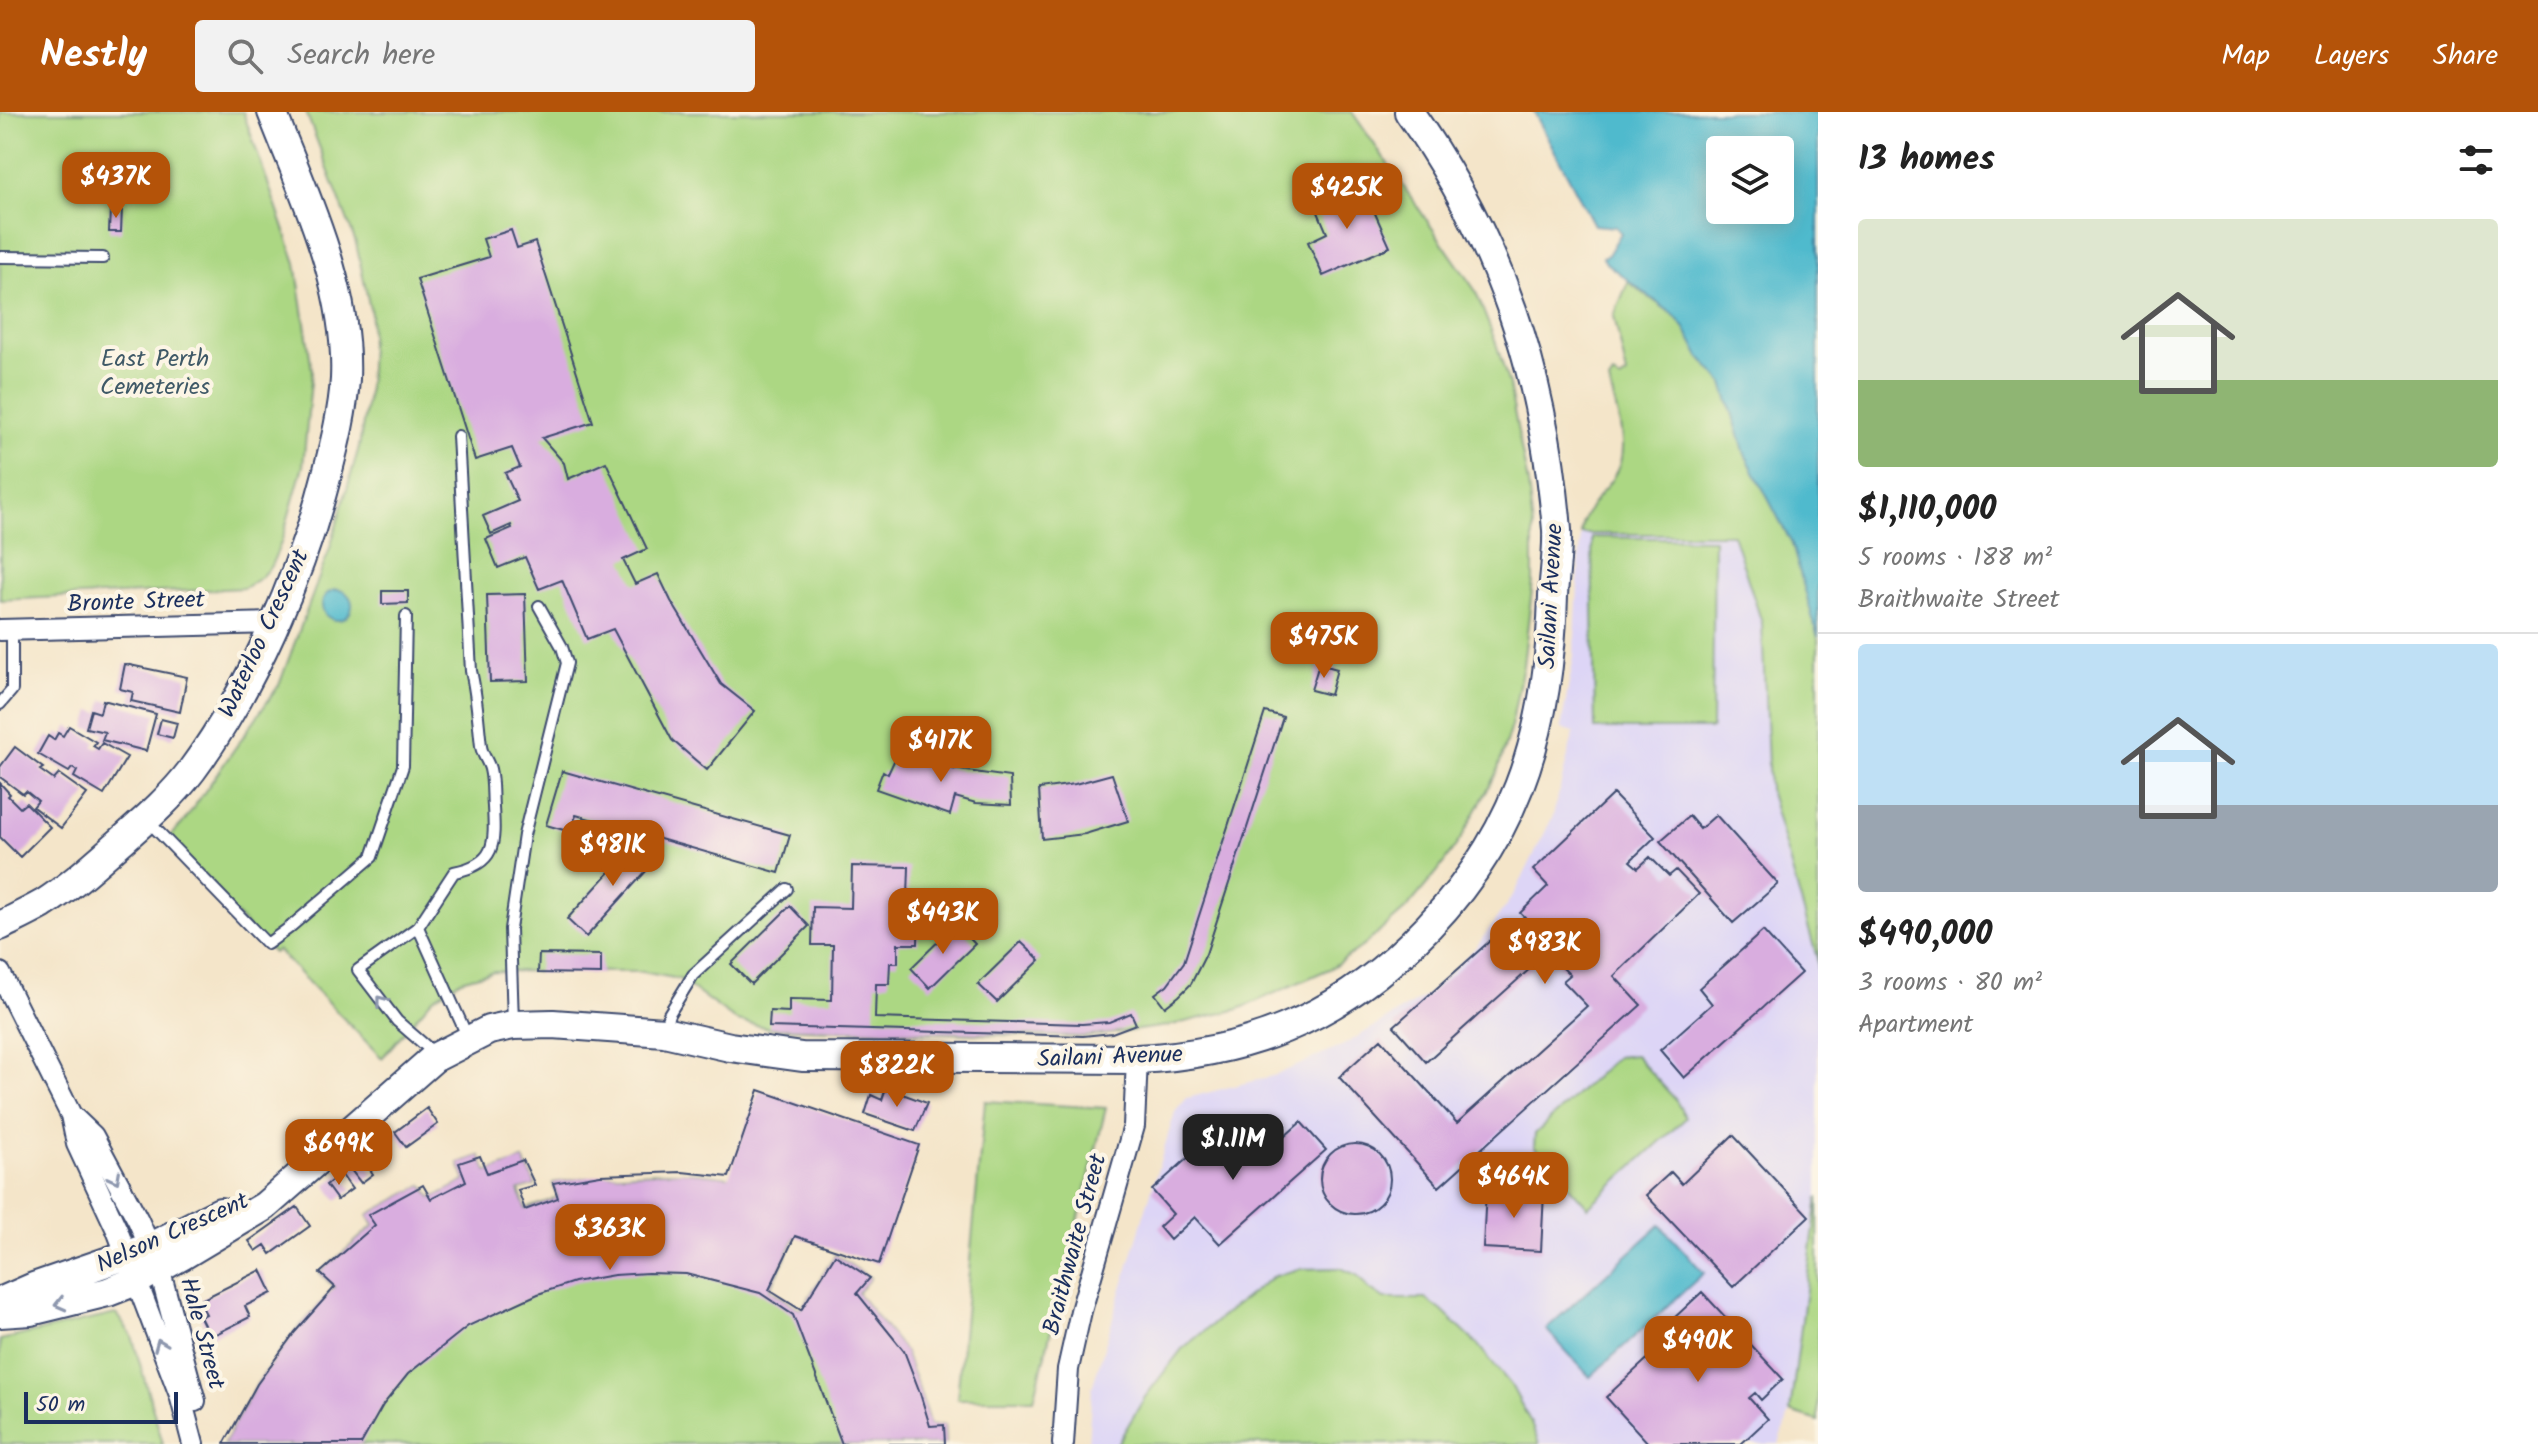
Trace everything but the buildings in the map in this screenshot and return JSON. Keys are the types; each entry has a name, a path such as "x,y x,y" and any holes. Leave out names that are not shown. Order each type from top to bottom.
{"street":[{"name":"Waterloo Crescent","path":"0,926 44,903 96,863 146,819 191,772 249,677 297,570 337,434 345,379 336,291 320,236 272,112"},
{"name":"Sailani Avenue","path":"426,1064 489,1030 513,1025 553,1024 664,1032 730,1047 802,1057 1181,1057 1294,1025 1335,1005 1381,973 1435,921 1480,866 1508,814 1532,755 1550,648 1557,533 1541,414 1513,305 1465,200 1409,112"},
{"name":"Bronte Street","path":"6,630 273,623"},
{"name":"Hale Street","path":"0,973 71,1115 77,1144 143,1263 206,1444"},
{"name":"Braithwaite Street","path":"1063,1444 1068,1369 1081,1311 1134,1126 1137,1059"},
{"name":"Nelson Crescent","path":"0,1313 31,1311 108,1292 143,1263 252,1196 297,1177 426,1064"},
{"name":"Nelson Crescent","path":"0,1302 34,1287 143,1263"},
{"name":"Hale Street","path":"143,1263 193,1444"}],"lane":[{"path":"0,257 103,258"},
{"path":"426,1064 427,1047 397,1021 358,970 418,927 454,872 472,868 485,860 493,846 490,769 481,751 477,698 471,671 458,436"},
{"path":"513,1025 510,929 524,835 567,663 562,647 539,606"},
{"path":"146,819 267,944 289,928 372,857 403,766 406,616"},
{"path":"0,704 12,690 6,630"},
{"path":"664,1032 669,1014 693,975 787,889"},
{"path":"418,927 468,1039"}],"shaded area":[{"path":"1581,534 1733,534 1762,623 1769,789 1817,958 1818,1003 1818,1197 1790,1412 1779,1444 1088,1444 1092,1388 1175,1112 1187,1098 1276,1075 1342,1046 1427,995 1477,946 1516,891 1553,816 1574,732 1561,728 1574,656"}],"green space":[{"name":"East Perth Cemeteries","path":"0,112 243,112 296,263 312,370 303,466 281,543 271,566 244,588 0,600"},
{"path":"306,112 1352,112 1475,290 1509,385 1528,484 1533,529 1533,581 1523,665 1511,726 1497,772 1462,837 1408,907 1363,946 1329,969 1239,1009 1168,1026 1085,1037 770,1028 737,1021 679,979 642,972 494,971 461,980 432,999 382,1058 277,950 273,953 165,841 182,824 279,685 330,548 359,447 368,394 371,314 356,243"},
{"path":"1628,282 1675,316 1700,357 1723,383 1745,454 1792,544 1818,637 1818,1003 1817,958 1769,789 1762,623 1733,534 1581,534 1586,515 1611,481 1622,453 1621,433 1609,382 1613,376 1620,380 1627,375 1614,316"},
{"path":"1592,537 1714,539 1712,729 1595,729"},
{"path":"1635,1055 1675,1099 1686,1118 1588,1207 1534,1147 1535,1134 1616,1057"},
{"path":"985,1101 1106,1108 1034,1399 957,1399"},
{"path":"480,1156 487,1173 523,1160 535,1185 519,1190 525,1209 558,1198 553,1183 640,1173 728,1177 812,1200 770,1290 801,1310 835,1255 870,1278 857,1293 904,1351 930,1426 944,1425 945,1444 224,1444 257,1384 295,1332 335,1288 320,1273 374,1225 368,1215 423,1185 432,1199 466,1181 459,1163"},
{"path":"1818,1197 1818,1421 1790,1412"},
{"path":"1340,1268 1357,1275 1368,1288 1384,1299 1426,1299 1441,1310 1477,1344 1511,1385 1539,1444 1117,1444 1145,1397 1182,1349 1235,1306 1272,1277 1299,1269"},
{"path":"116,1314 132,1336 163,1444 0,1444 0,1340"}],"water":[{"path":"1534,112 1818,112 1818,637 1792,544 1745,454 1723,383 1700,357 1675,316 1606,263 1603,257 1608,255 1621,233 1616,227 1594,225"},
{"path":"337,590 343,591 351,599 351,611 343,619 337,620 331,619 323,611 322,605 323,599 331,591"},
{"path":"1660,1225 1704,1273 1590,1377 1546,1329"}]}
